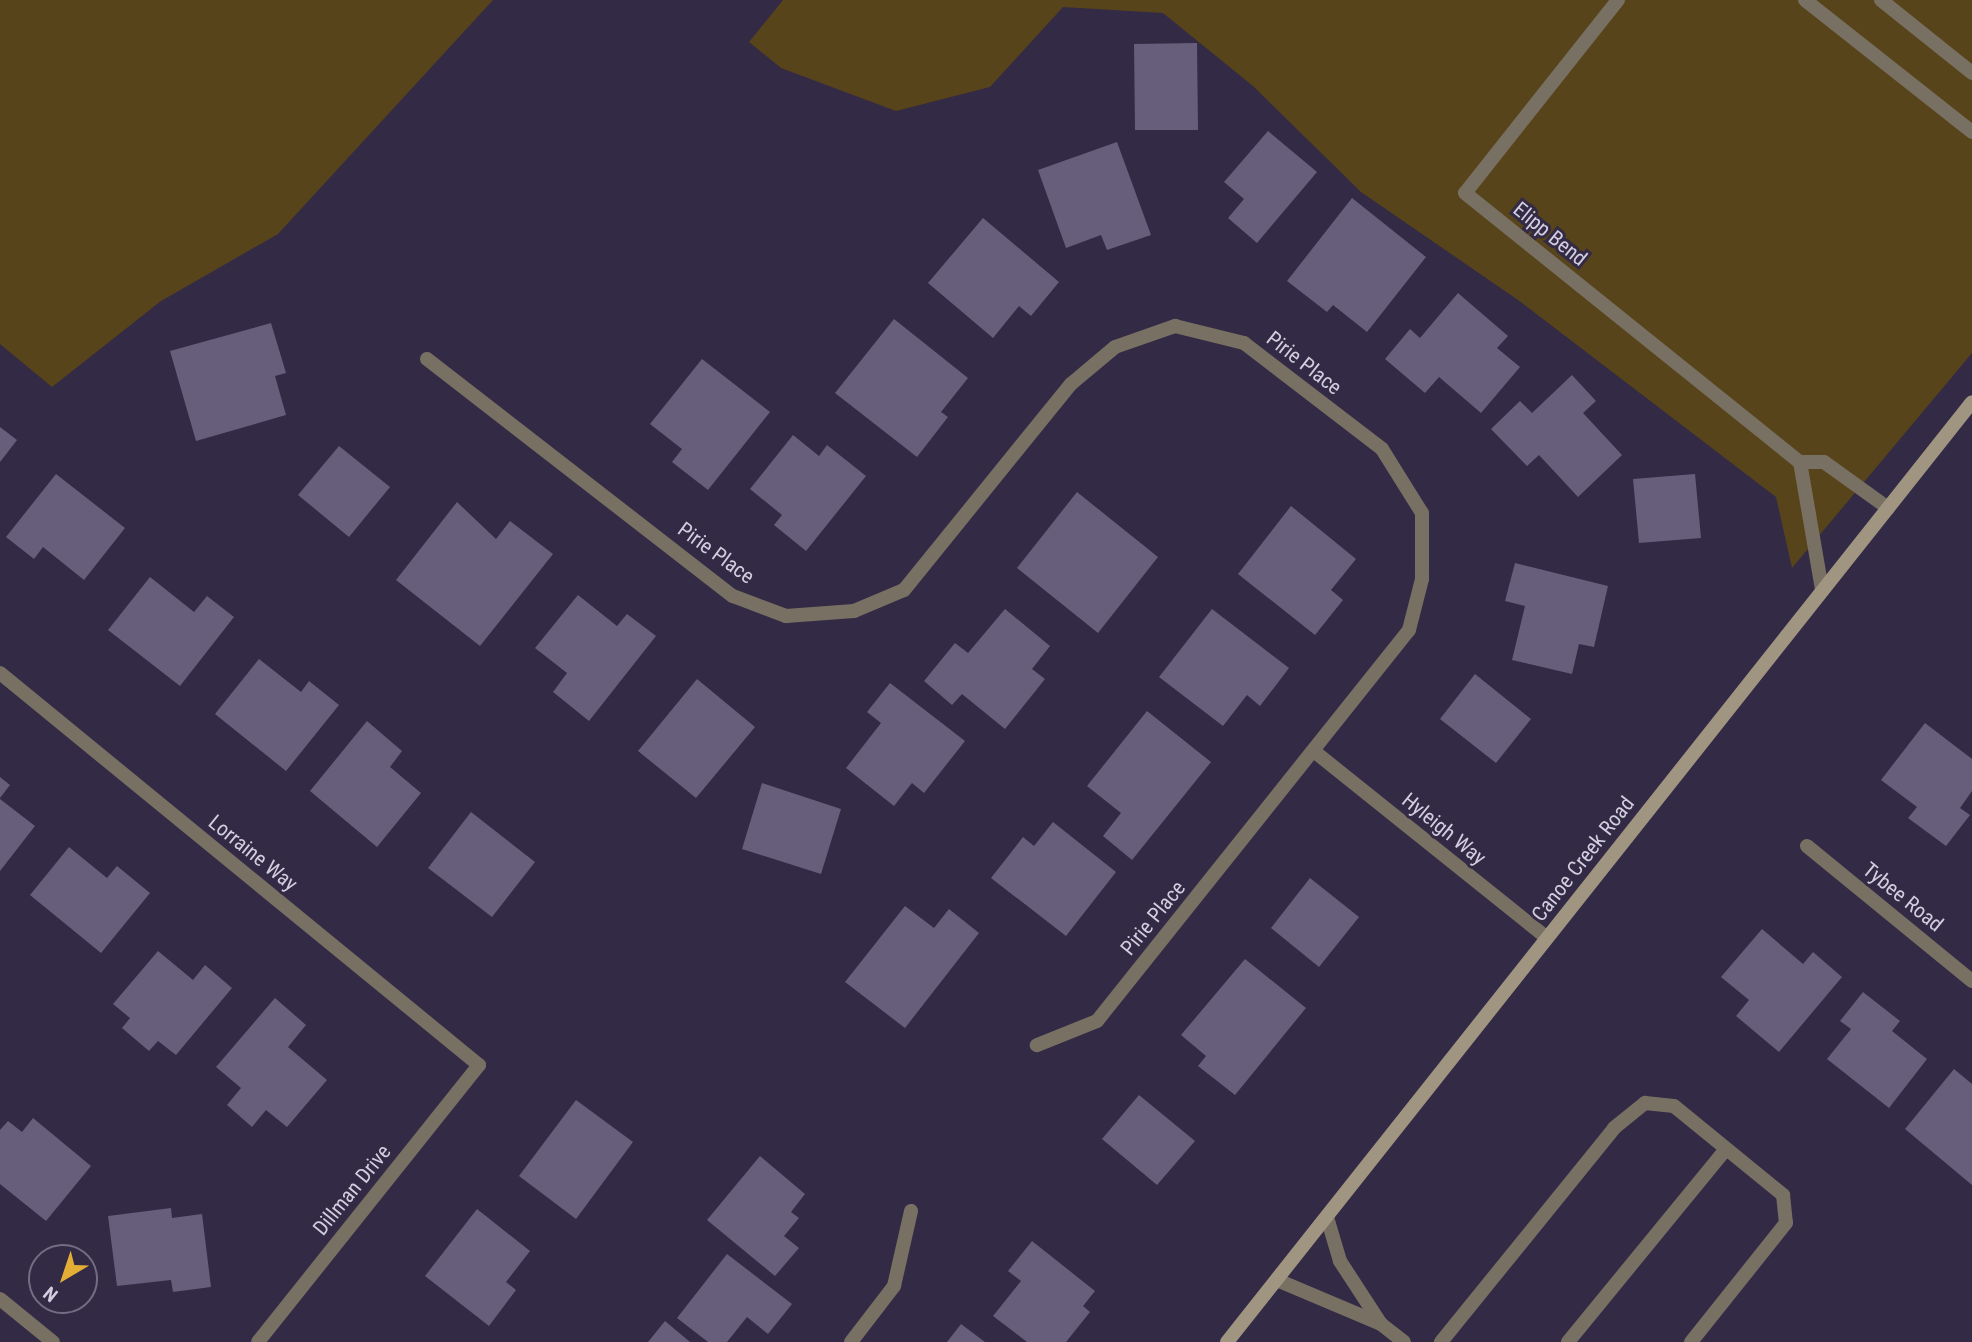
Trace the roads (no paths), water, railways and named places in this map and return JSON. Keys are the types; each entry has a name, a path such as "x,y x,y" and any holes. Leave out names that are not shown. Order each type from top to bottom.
{"main road":[{"name":"Canoe Creek Road","path":"1227,1342 1972,402"}],"street":[{"name":"Elipp Bend","path":"1618,0 1465,193 1800,462 1824,462 1888,508"},
{"path":"1805,0 1969,123"},
{"path":"1881,0 1972,73"},
{"name":"Pirie Place","path":"427,359 733,596 786,616 855,611 904,590 1072,384 1115,348 1175,326 1244,343 1382,449 1422,513 1422,579 1409,630 1315,752 1097,1021 1037,1045"},
{"path":"1800,462 1822,590"},
{"name":"Lorraine Way","path":"0,673 479,1065"},
{"name":"Hyleigh Way","path":"1315,752 1547,938"},
{"name":"Tybee Road","path":"1807,846 1972,981"},
{"name":"Dillman Drive","path":"258,1342 479,1065"},
{"path":"1441,1342 1614,1128 1645,1103 1674,1106 1783,1195 1786,1223 1691,1342"},
{"path":"1568,1342 1726,1149"},
{"path":"851,1342 894,1286 911,1211"},
{"path":"1327,1217 1340,1261 1381,1324"},
{"path":"1277,1280 1381,1324 1404,1342"},
{"path":"0,1299 53,1342"}]}
